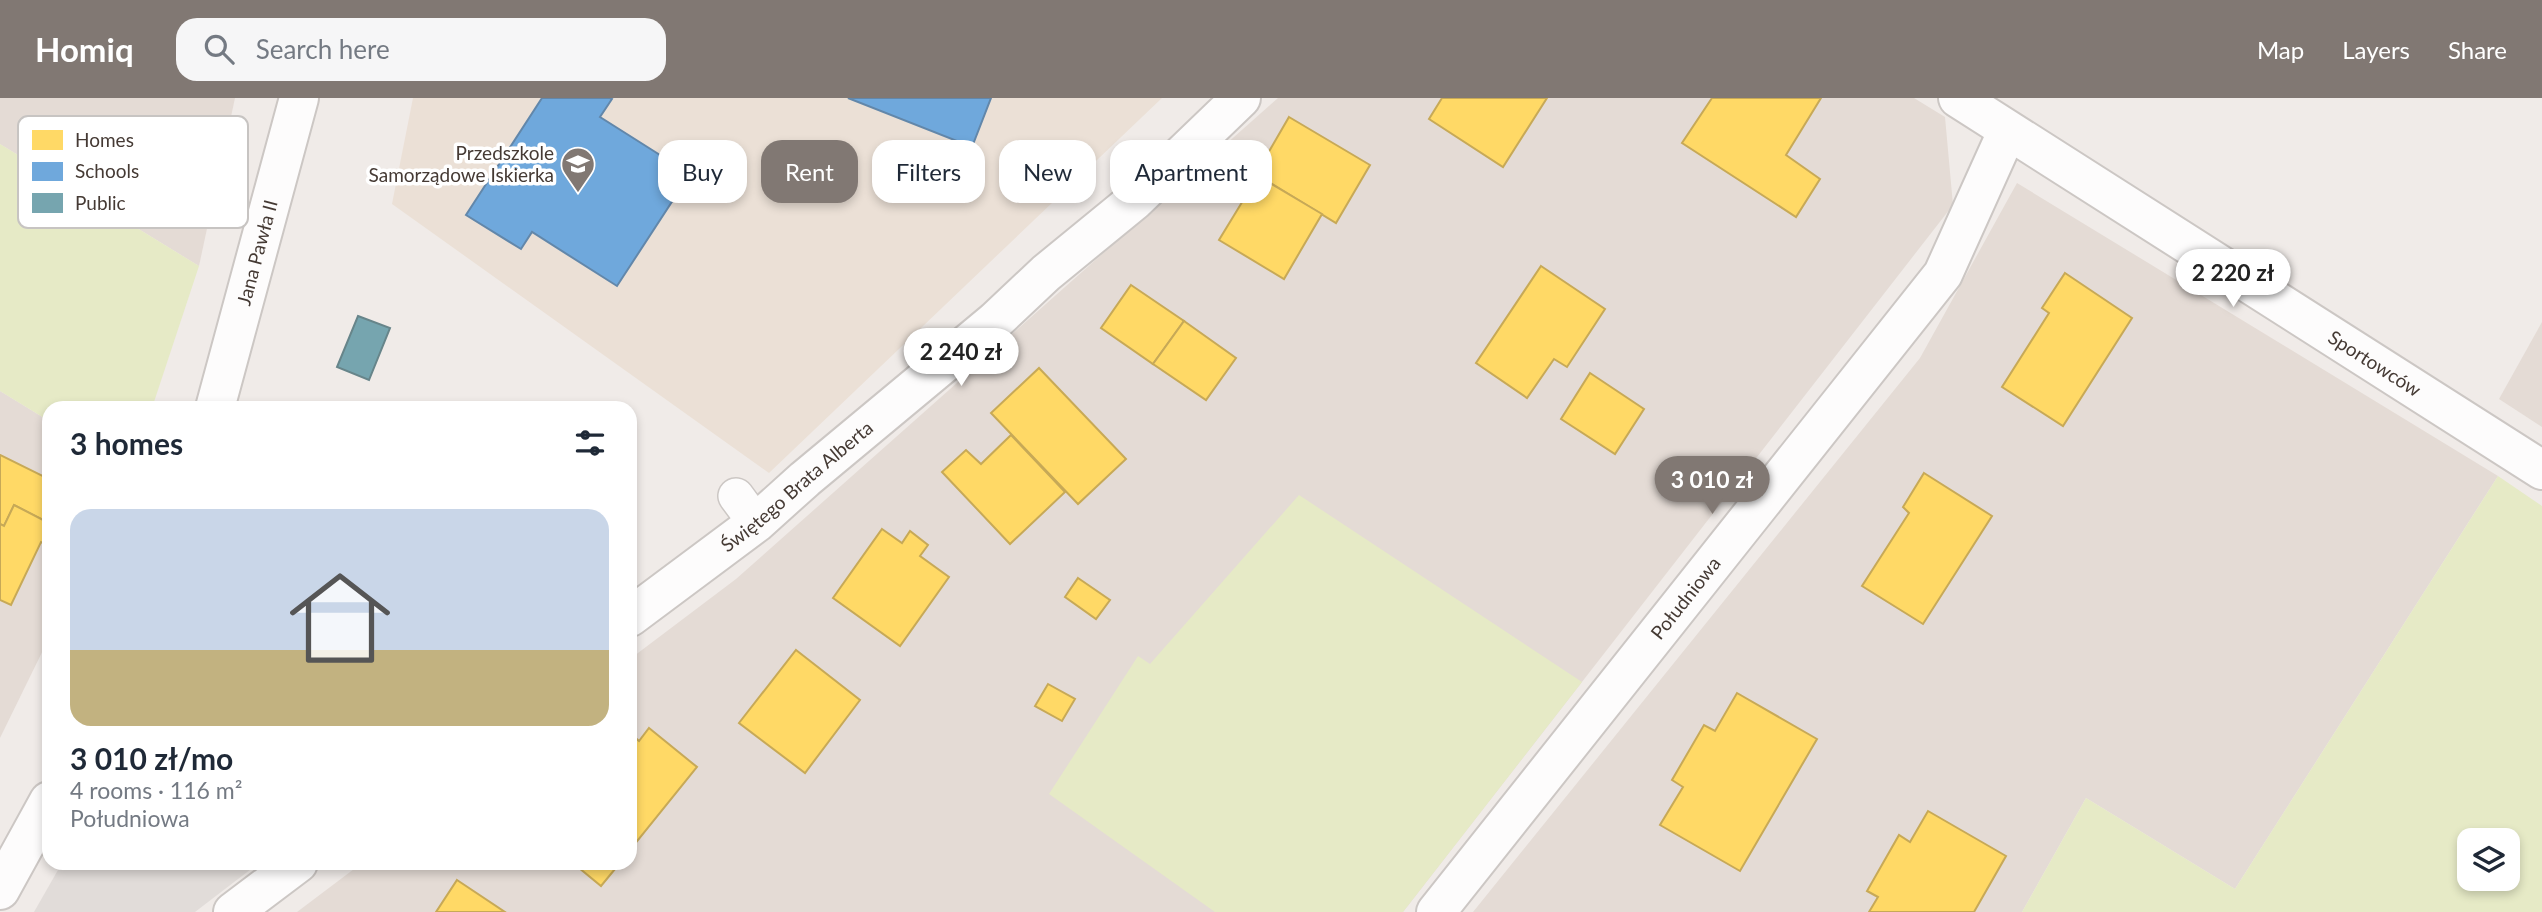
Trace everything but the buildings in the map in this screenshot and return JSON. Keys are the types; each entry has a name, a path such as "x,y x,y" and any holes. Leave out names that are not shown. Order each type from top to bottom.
{"street":[{"name":"Jana Pawła II","path":"217,401 299,98"},
{"name":"Świętego Brata Alberta","path":"637,611 746,510 805,479 995,321 1046,273 1134,201 1241,98"},
{"name":"Sportowców","path":"1958,98 2007,132 2542,470"},
{"name":"Południowa","path":"1436,912 1943,274 2007,132"},
{"path":"0,890 42,814"},
{"path":"233,912 289,870"}],"shaded area":[{"path":"0,98 235,98 231,116 18,116 18,155 0,144"},
{"path":"413,98 1162,98 1118,140 1110,140 1110,148 1096,161 1096,140 999,140 999,203 1052,203 769,473 392,204"},
{"path":"1278,98 1914,98 1945,117 1953,205 1403,912 297,912 353,870 637,870 637,654 736,579 1160,203 1272,203 1272,140 1231,140"},
{"path":"2017,183 2498,476 2235,889 2086,798 2022,912 1473,912 1920,358"},
{"path":"137,228 207,228 199,266"},
{"path":"2542,322 2542,427 2499,399"},
{"path":"0,391 42,417 42,652 0,738"},
{"path":"58,870 250,870 195,912 34,912"}],"green space":[{"path":"0,144 18,155 18,228 137,228 199,266 154,401 42,401 42,417 0,391"},
{"path":"2498,476 2542,506 2542,912 2022,912 2086,798 2235,889"},
{"path":"1299,495 1582,682 1403,912 1215,912 1049,794 1138,656 1150,664"}],"place":[{"name":"Przedszkole Samorządowe Iskierka","path":"578,194"}]}
